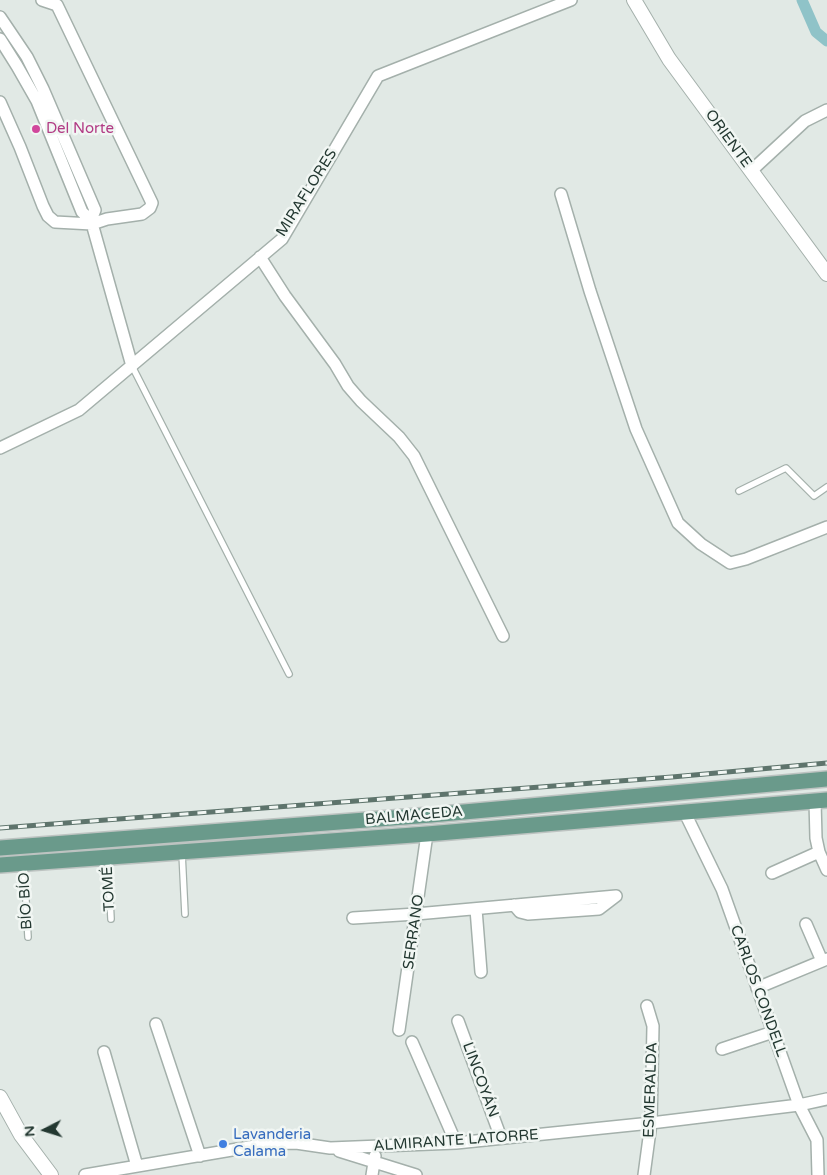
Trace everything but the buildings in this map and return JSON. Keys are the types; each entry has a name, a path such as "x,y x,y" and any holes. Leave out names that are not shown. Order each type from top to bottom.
{"main road":[{"name":"BALMACEDA","path":"0,848 431,815 827,779"},
{"name":"BALMACEDA","path":"0,865 428,834 821,800"}],"street":[{"path":"0,102 43,206 48,216 55,222 92,222 142,214 150,208 152,203 57,5 42,0"},
{"name":"MIRAFLORES","path":"0,448 79,410 282,238 378,76 571,0"},
{"name":"ORIENTE","path":"634,0 669,59 827,274"},
{"path":"0,17 27,57 43,89 95,210 92,222"},
{"path":"0,39 37,102 82,212 92,222 132,366"},
{"path":"751,171 805,121 827,110"},
{"path":"561,194 590,291 636,429 678,523 701,544 730,563 746,559 827,527"},
{"path":"260,257 284,296 335,364 348,386 399,437 414,456 503,636"},
{"path":"821,800 816,838 827,870"},
{"name":"CARLOS CONDELL","path":"684,811 722,889 799,1105 817,1140 818,1175"},
{"name":"SERRANO","path":"399,1030 428,834"},
{"path":"772,873 820,852"},
{"path":"353,918 616,896 599,909 528,914 520,912 514,905"},
{"path":"476,909 481,972"},
{"path":"757,988 824,960 806,924"},
{"name":"ESMERALDA","path":"644,1175 651,1123 653,1026 647,1006"},
{"name":"LINCOYÁN","path":"458,1021 501,1138"},
{"path":"156,1024 200,1156"},
{"path":"722,1049 773,1032"},
{"path":"412,1042 456,1143"},
{"path":"104,1052 137,1166"},
{"path":"0,1097 21,1135 51,1175"},
{"name":"ALMIRANTE LATORRE","path":"86,1175 280,1143 296,1143 330,1148 456,1143 651,1123 827,1100"},
{"path":"372,1175 376,1147"},
{"path":"330,1148 416,1175"}],"lane":[{"path":"132,366 289,674"},
{"path":"739,491 786,468 814,496 827,487"},
{"path":"182,853 185,914"},
{"name":"TOMÉ","path":"108,858 111,919"},
{"name":"BÍO BÍO","path":"24,864 28,937"}],"waterway":[{"path":"802,0 816,32 827,41"}],"railway":[{"path":"0,828 672,777 827,763"}],"place":[{"name":"Del Norte","path":"36,129"},
{"name":"Lavanderia Calama","path":"223,1144"}]}
